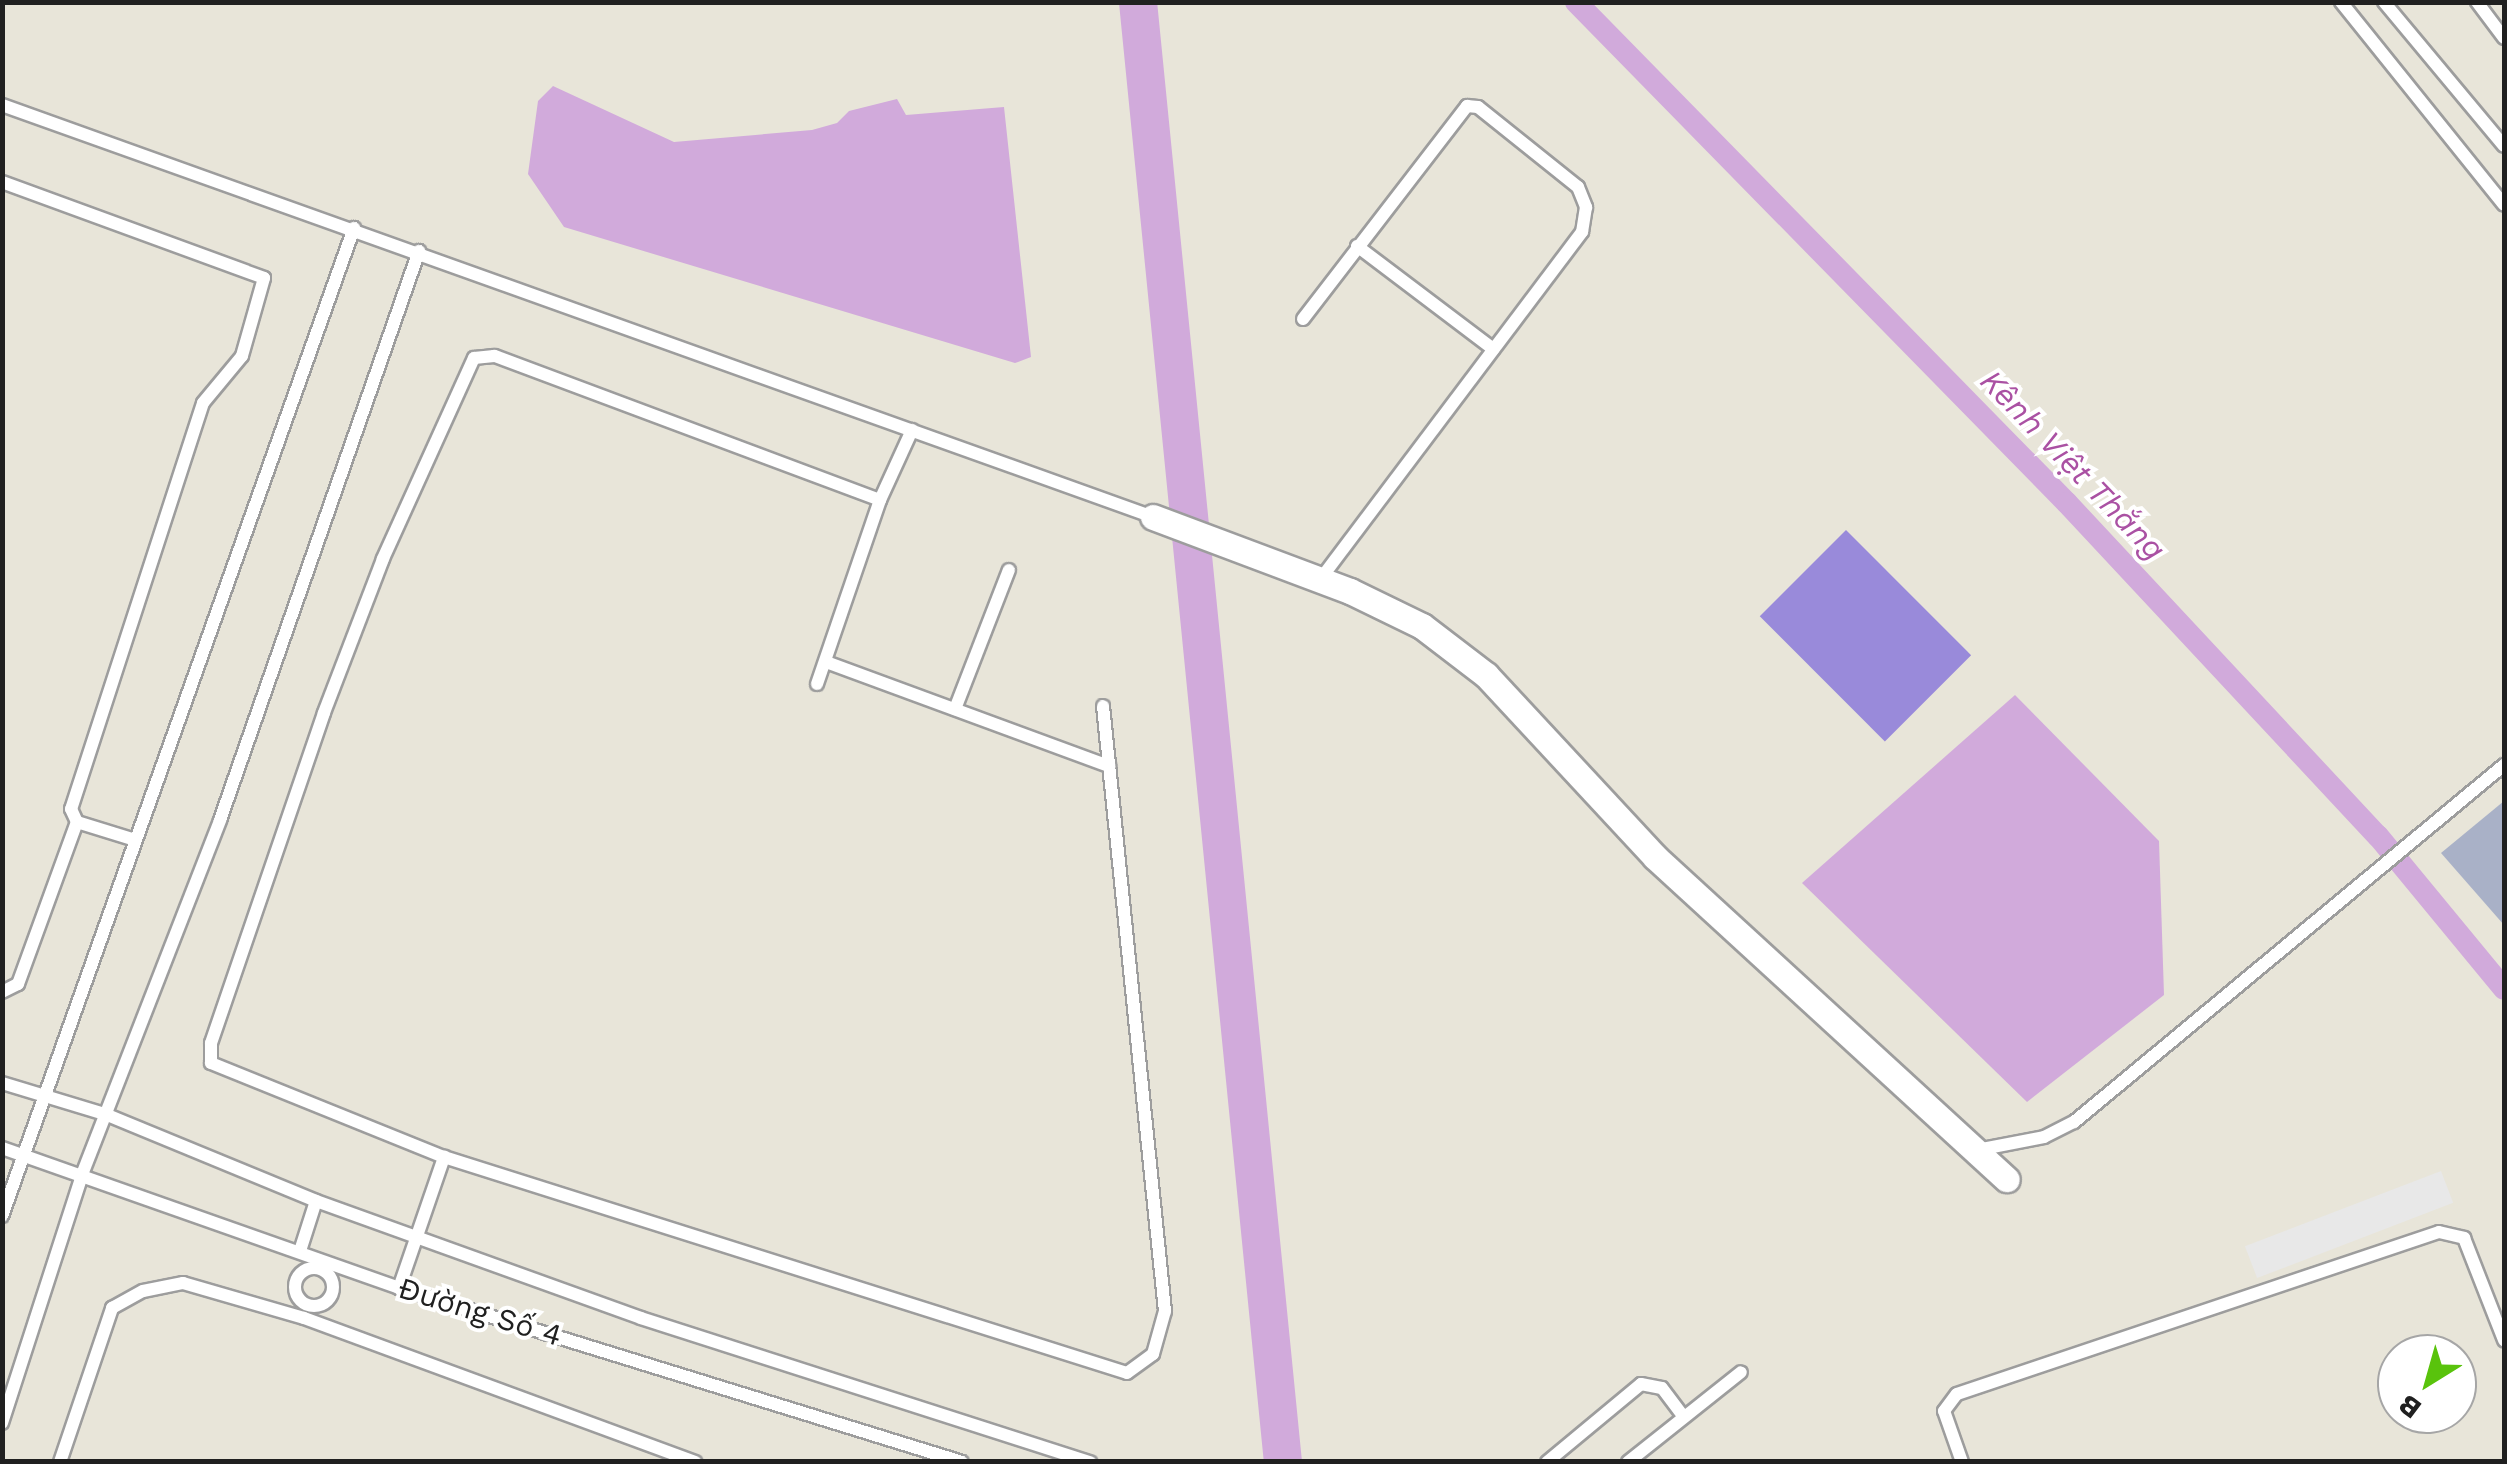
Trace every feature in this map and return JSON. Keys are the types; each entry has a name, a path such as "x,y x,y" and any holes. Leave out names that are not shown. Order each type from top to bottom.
{"street":[{"path":"1153,517 1320,580 1422,626 1486,675 1656,857 2007,1179"}],"lane":[{"path":"2341,2 2504,205"},
{"path":"2384,2 2504,146"},
{"path":"2477,2 2504,38"},
{"path":"2,105 419,251 1153,517"},
{"path":"1303,320 1453,117 1478,107 1578,186 1586,207 1582,232 1320,580"},
{"path":"2,182 264,278 242,356 203,403 72,809 76,822 18,984 2,992"},
{"path":"2,1216 354,228"},
{"path":"1357,246 1493,349"},
{"path":"2,1423 83,1172 220,820 419,251"},
{"path":"880,500 494,356 481,354 466,366 324,712 208,1056 226,1073 444,1157 1127,1374 1153,1354 1165,1310 1103,706"},
{"path":"817,684 880,500 912,430"},
{"path":"955,709 1009,570"},
{"path":"826,662 1109,766"},
{"path":"1975,1150 2044,1137 2074,1122 2504,765"},
{"path":"76,822 135,840"},
{"path":"2,1082 105,1114 316,1201 640,1318 1090,1462"},
{"name":"Đường Số 4","path":"2,1148 83,1172 300,1251 322,1265 962,1462"},
{"path":"399,1288 444,1157"},
{"path":"300,1251 316,1201"},
{"path":"1962,1462 1944,1412 1957,1394 2439,1232 2464,1238 2504,1340"},
{"path":"322,1265 336,1279 328,1304 305,1312 292,1292 300,1272 322,1265"},
{"path":"60,1462 112,1308 143,1291 184,1283 305,1312 695,1462"},
{"path":"1628,1462 1740,1372"},
{"path":"1547,1462 1649,1382 1662,1388 1684,1417"}],"shaded area":[{"path":"3,3 2504,3 2504,1461 3,1462"},
{"path":"553,86 674,142 812,130 837,123 849,111 897,99 906,115 1004,107 1031,357 1015,363 564,227 528,174 538,101"},
{"path":"1846,530 1971,655 1885,741 1760,616"},
{"path":"2015,695 2159,841 2164,995 2027,1102 1802,883"},
{"path":"2504,801 2504,925 2441,853"},
{"path":"2441,1171 2453,1203 2257,1278 2245,1246"}],"waterway":[{"path":"1138,2 1283,1462"},
{"name":"Kênh Việt Thắng","path":"1576,2 2067,503 2378,836 2504,989"}]}
